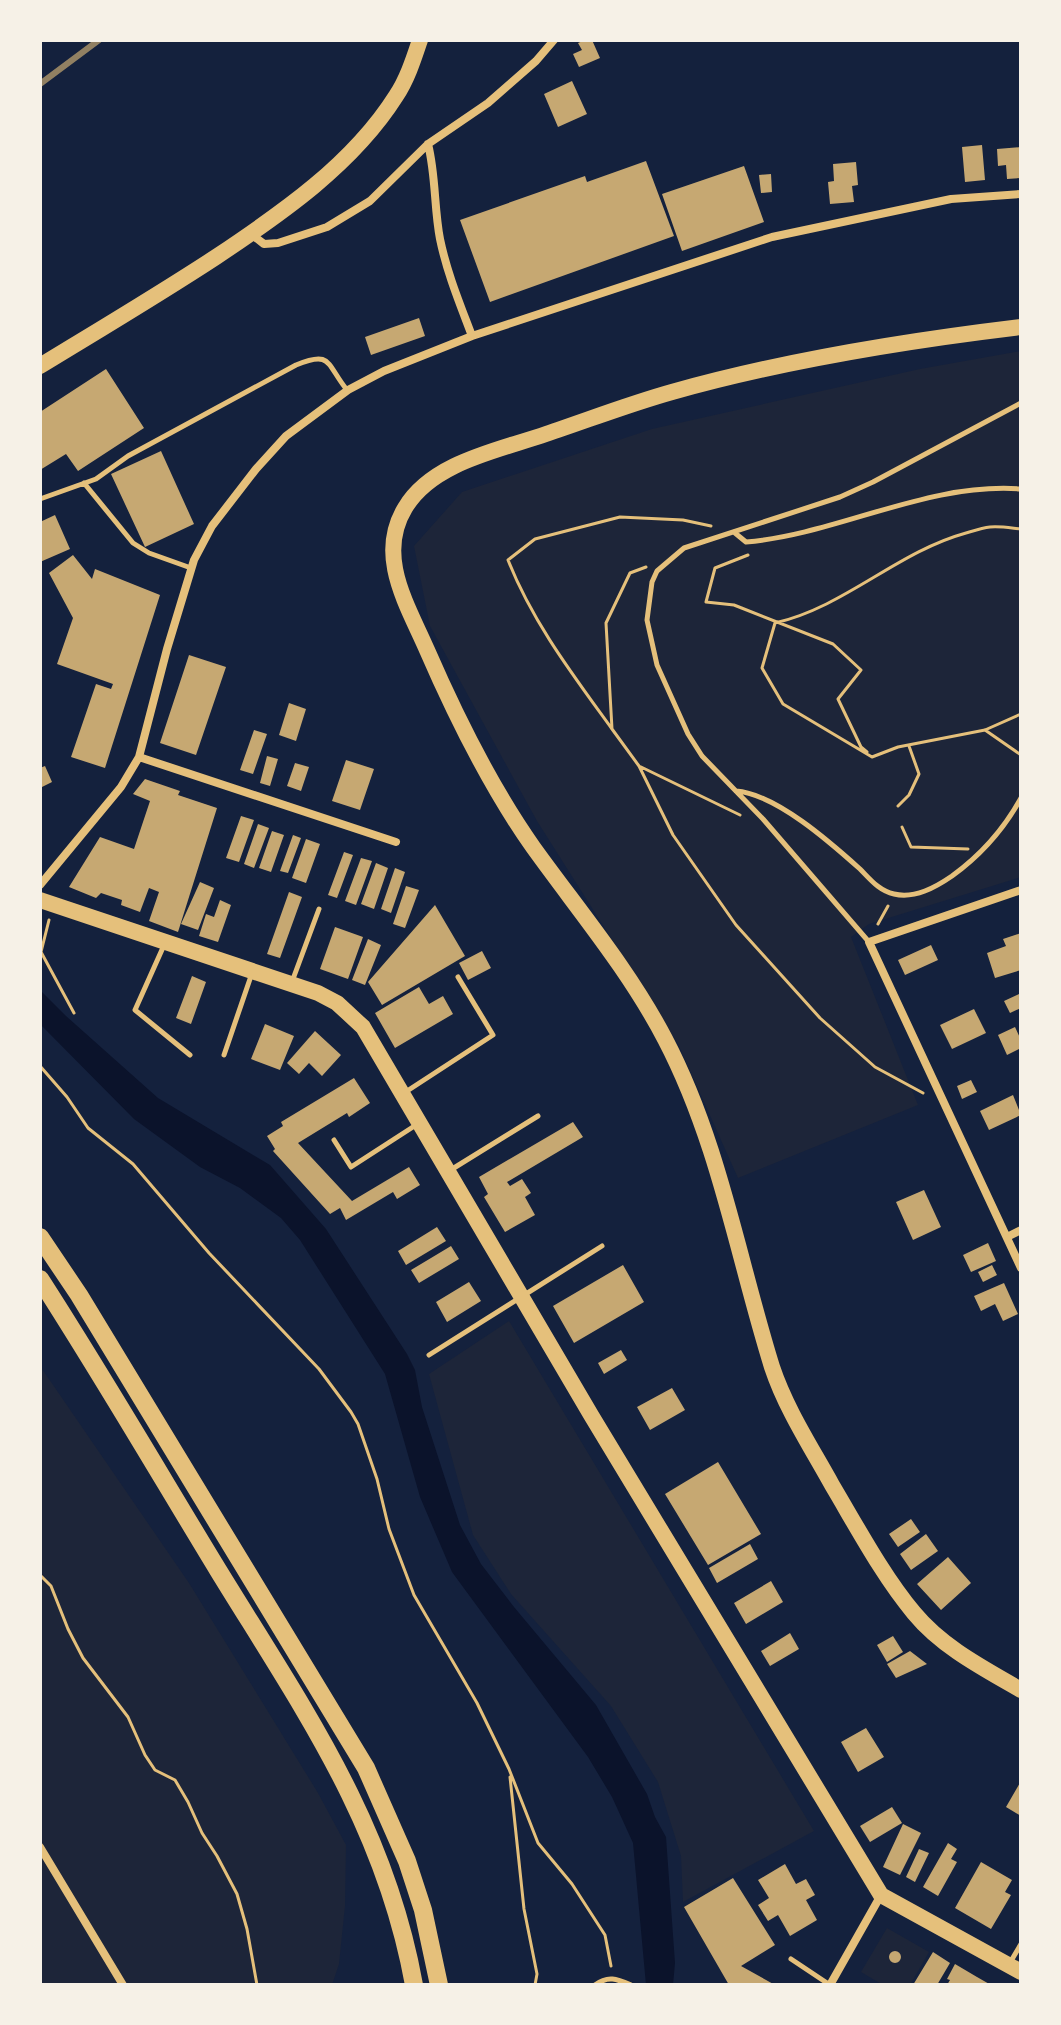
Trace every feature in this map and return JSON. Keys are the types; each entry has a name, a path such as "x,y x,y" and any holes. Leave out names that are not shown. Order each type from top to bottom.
{"highway":[{"path":"40,1237 104,1335 366,1768 407,1861 423,1910 439,1985"},
{"path":"40,1279 345,1780 384,1869 399,1917 414,1985"}],"main road":[{"path":"40,366 172,286 314,186 365,137 398,94 420,40"},
{"path":"1021,327 832,356 739,376 670,393 454,466 431,480 403,510 396,528 392,563 448,697 485,771 531,844 640,992 668,1045 712,1151 774,1374 802,1431 859,1531 915,1615 964,1657 1021,1690"},
{"path":"46,902 318,993 348,1011 363,1027 521,1297 881,1895 1015,1969"}],"street":[{"path":"250,234 264,244 278,243 327,227 370,201 428,144 488,103 536,61 554,40"},
{"path":"428,144 440,237 450,277 472,336"},
{"path":"40,885 121,787 139,757 192,568 212,526 286,436 348,390 384,371 472,336 772,237 951,199 1021,194"},
{"path":"139,757 396,842"},
{"path":"1021,890 869,942 1021,1268"},
{"path":"1007,1237 1021,1230"},
{"path":"40,1847 123,1985"},
{"path":"830,1985 881,1895"}],"lane":[{"path":"40,499 96,479 128,456 317,356 325,359 348,390"},
{"path":"869,942 773,830 702,756 688,734 657,665 647,620 652,582 668,559 684,548 811,508 873,482 1021,403"},
{"path":"84,483 133,543 149,553 192,568"},
{"path":"734,532 746,542 781,539 953,493 1021,489"},
{"path":"734,791 751,792 784,810 878,887 894,894 908,895 931,889 961,869 1006,825 1021,798"},
{"path":"291,984 319,909"},
{"path":"165,942 135,1010 190,1055"},
{"path":"224,1055 252,971"},
{"path":"403,1094 493,1035 458,977"},
{"path":"448,1172 538,1116"},
{"path":"334,1140 351,1167 420,1123"},
{"path":"429,1355 602,1246"},
{"path":"1015,1969 1021,1944"},
{"path":"791,1959 830,1985"},
{"path":"595,1985 604,1979 614,1978 631,1985"}],"path":[{"path":"734,532 683,520 620,517 535,539 508,560 522,596 555,650 639,766 673,835 736,925 820,1018 875,1067 945,1104"},
{"path":"775,623 796,618 865,584 938,541 989,527 1021,529"},
{"path":"758,551 715,568 706,602 734,605 833,644 861,670 838,699 861,747 872,757"},
{"path":"612,729 606,623 630,573 668,559"},
{"path":"775,623 762,668 783,704 872,757 985,730 1021,714"},
{"path":"985,730 1021,755"},
{"path":"898,806 909,795 919,774 909,746"},
{"path":"639,766 773,830"},
{"path":"902,827 911,847 963,847 980,852"},
{"path":"869,942 894,894"},
{"path":"46,902 41,952 74,1013"},
{"path":"40,1066 88,1128 133,1164 209,1253 319,1369 351,1412 377,1479 389,1529 414,1595 477,1703 509,1769 538,1843 572,1884 605,1935 614,1978"},
{"path":"40,1575 51,1586 83,1658 128,1717 155,1770 175,1780 217,1856 237,1894 257,1985"},
{"path":"509,1769 524,1909 537,1974 535,1985"}],"shaded area":[{"path":"1021,351 1021,877 869,924 851,937 918,1105 738,1178 678,1044 537,821 430,626 414,546 462,492 652,429 920,369"},
{"path":"40,990 158,1098 270,1165 326,1229 407,1354 415,1370 422,1407 460,1525 481,1564 596,1705 647,1794 666,1837 675,1963 673,1985 646,1985 633,1843 612,1797 588,1757 452,1572 420,1497 385,1374 300,1240 281,1218 240,1188 200,1167 134,1119 40,1024"},
{"path":"509,1321 814,1831 683,1902 681,1856 658,1782 611,1706 511,1594 473,1535 429,1374"},
{"path":"40,1366 189,1583 318,1793 346,1845 345,1906 339,1964 332,1985 40,1985"},
{"path":"887,1928 929,1952 910,1985 883,1985 861,1972"}],"building":[{"path":"592,40 600,58 579,67 573,54 582,50 578,43"},
{"path":"572,81 587,114 558,127 544,94"},
{"path":"982,145 985,180 965,182 962,147"},
{"path":"1021,147 1021,178 1007,179 1006,165 998,166 997,149"},
{"path":"646,161 674,236 490,302 460,220 585,176 587,182"},
{"path":"856,162 858,185 852,186 854,202 830,204 828,182 834,181 833,164"},
{"path":"744,166 764,222 682,251 662,194"},
{"path":"771,174 772,192 761,193 759,175"},
{"path":"419,318 425,336 371,355 365,337"},
{"path":"106,369 144,428 78,471 66,454 40,470 40,412"},
{"path":"161,451 194,524 145,547 111,474"},
{"path":"55,515 70,549 40,562 40,522"},
{"path":"73,555 92,579 95,569 160,595 105,768 71,757 96,684 111,689 113,684 57,664 73,618 49,573"},
{"path":"189,655 226,667 196,755 160,743"},
{"path":"289,703 306,709 296,741 279,735"},
{"path":"254,730 267,734 253,774 240,770"},
{"path":"267,756 278,759 270,786 260,783"},
{"path":"346,760 374,769 360,810 332,801"},
{"path":"295,763 309,767 301,791 287,786"},
{"path":"45,766 52,782 40,788 40,768"},
{"path":"145,779 180,791 178,795 217,808 178,932 149,921 159,892 149,888 140,912 121,905 122,900 101,893 96,898 69,887 100,837 134,849 150,801 133,794"},
{"path":"241,816 254,820 239,862 226,858"},
{"path":"258,824 269,828 254,868 244,864"},
{"path":"272,831 284,835 271,872 259,868"},
{"path":"293,835 301,838 288,873 280,871"},
{"path":"306,839 320,844 306,883 292,878"},
{"path":"344,852 353,855 337,898 328,895"},
{"path":"361,858 372,861 356,905 345,901"},
{"path":"376,863 388,868 374,909 361,904"},
{"path":"395,868 405,872 391,913 381,909"},
{"path":"200,882 214,888 198,930 181,924"},
{"path":"406,886 419,890 405,928 393,924"},
{"path":"289,892 302,897 280,958 267,954"},
{"path":"220,900 231,905 218,942 199,936 206,914 214,917"},
{"path":"435,905 465,956 382,1005 368,982"},
{"path":"335,927 363,937 348,979 320,969"},
{"path":"1021,933 1021,970 995,978 987,953 1006,946 1003,939"},
{"path":"368,939 381,945 365,985 352,980"},
{"path":"931,945 938,960 905,975 898,960"},
{"path":"482,951 491,968 468,980 459,963"},
{"path":"192,976 206,982 191,1024 176,1018"},
{"path":"419,987 429,1004 443,996 453,1014 395,1048 375,1013"},
{"path":"1019,994 1021,1008 1010,1013 1004,1001"},
{"path":"974,1009 986,1033 952,1049 940,1025"},
{"path":"265,1024 294,1036 280,1070 251,1059"},
{"path":"1015,1027 1021,1048 1007,1055 998,1035"},
{"path":"315,1031 341,1055 322,1076 309,1063 299,1074 287,1063"},
{"path":"354,1078 370,1103 349,1117 347,1113 298,1143 352,1201 409,1167 420,1185 397,1199 393,1192 346,1220 340,1208 330,1214 273,1151 275,1149 267,1136 283,1126 281,1122"},
{"path":"971,1080 977,1092 962,1099 957,1086"},
{"path":"1013,1095 1021,1115 989,1130 980,1111"},
{"path":"573,1122 583,1137 507,1182 510,1186 522,1179 531,1193 525,1197 535,1215 505,1232 484,1197 488,1194 479,1177"},
{"path":"924,1190 941,1227 913,1240 896,1202"},
{"path":"437,1227 446,1241 406,1265 398,1251"},
{"path":"988,1243 996,1261 971,1272 963,1255"},
{"path":"451,1246 459,1259 419,1283 411,1270"},
{"path":"623,1265 644,1302 574,1343 553,1306"},
{"path":"992,1265 997,1275 983,1282 978,1272"},
{"path":"469,1282 481,1301 447,1322 436,1302"},
{"path":"1004,1283 1018,1314 1003,1321 995,1304 981,1311 974,1296"},
{"path":"621,1350 627,1360 604,1374 598,1363"},
{"path":"672,1388 685,1410 650,1430 637,1407"},
{"path":"718,1462 761,1534 708,1565 665,1494"},
{"path":"911,1519 920,1532 898,1547 889,1534"},
{"path":"926,1534 938,1551 911,1570 900,1554"},
{"path":"750,1544 758,1559 717,1583 709,1568"},
{"path":"948,1557 971,1583 941,1610 917,1584"},
{"path":"771,1581 783,1602 746,1624 734,1603"},
{"path":"790,1633 799,1649 770,1666 761,1651"},
{"path":"893,1636 903,1652 887,1662 877,1645"},
{"path":"910,1651 927,1664 896,1678 887,1664"},
{"path":"866,1728 884,1757 858,1772 841,1742"},
{"path":"1021,1781 1021,1816 1006,1807"},
{"path":"892,1807 902,1823 870,1842 860,1826"},
{"path":"903,1824 921,1833 900,1875 883,1867"},
{"path":"948,1843 957,1849 951,1859 957,1862 938,1896 923,1887"},
{"path":"919,1849 929,1853 915,1882 906,1877"},
{"path":"981,1862 1012,1880 1005,1892 1011,1895 991,1929 955,1908"},
{"path":"785,1864 796,1884 806,1879 815,1895 806,1900 817,1920 790,1936 778,1915 768,1921 758,1905 769,1898 758,1880"},
{"path":"733,1878 775,1945 741,1966 775,1985 729,1985 684,1907"},
{"path":"895,1951 901,1957 895,1963 889,1957"},
{"path":"933,1952 950,1963 937,1985 913,1985"},
{"path":"955,1964 991,1985 947,1985"}],"railway":[{"path":"40,84 99,40"}]}
